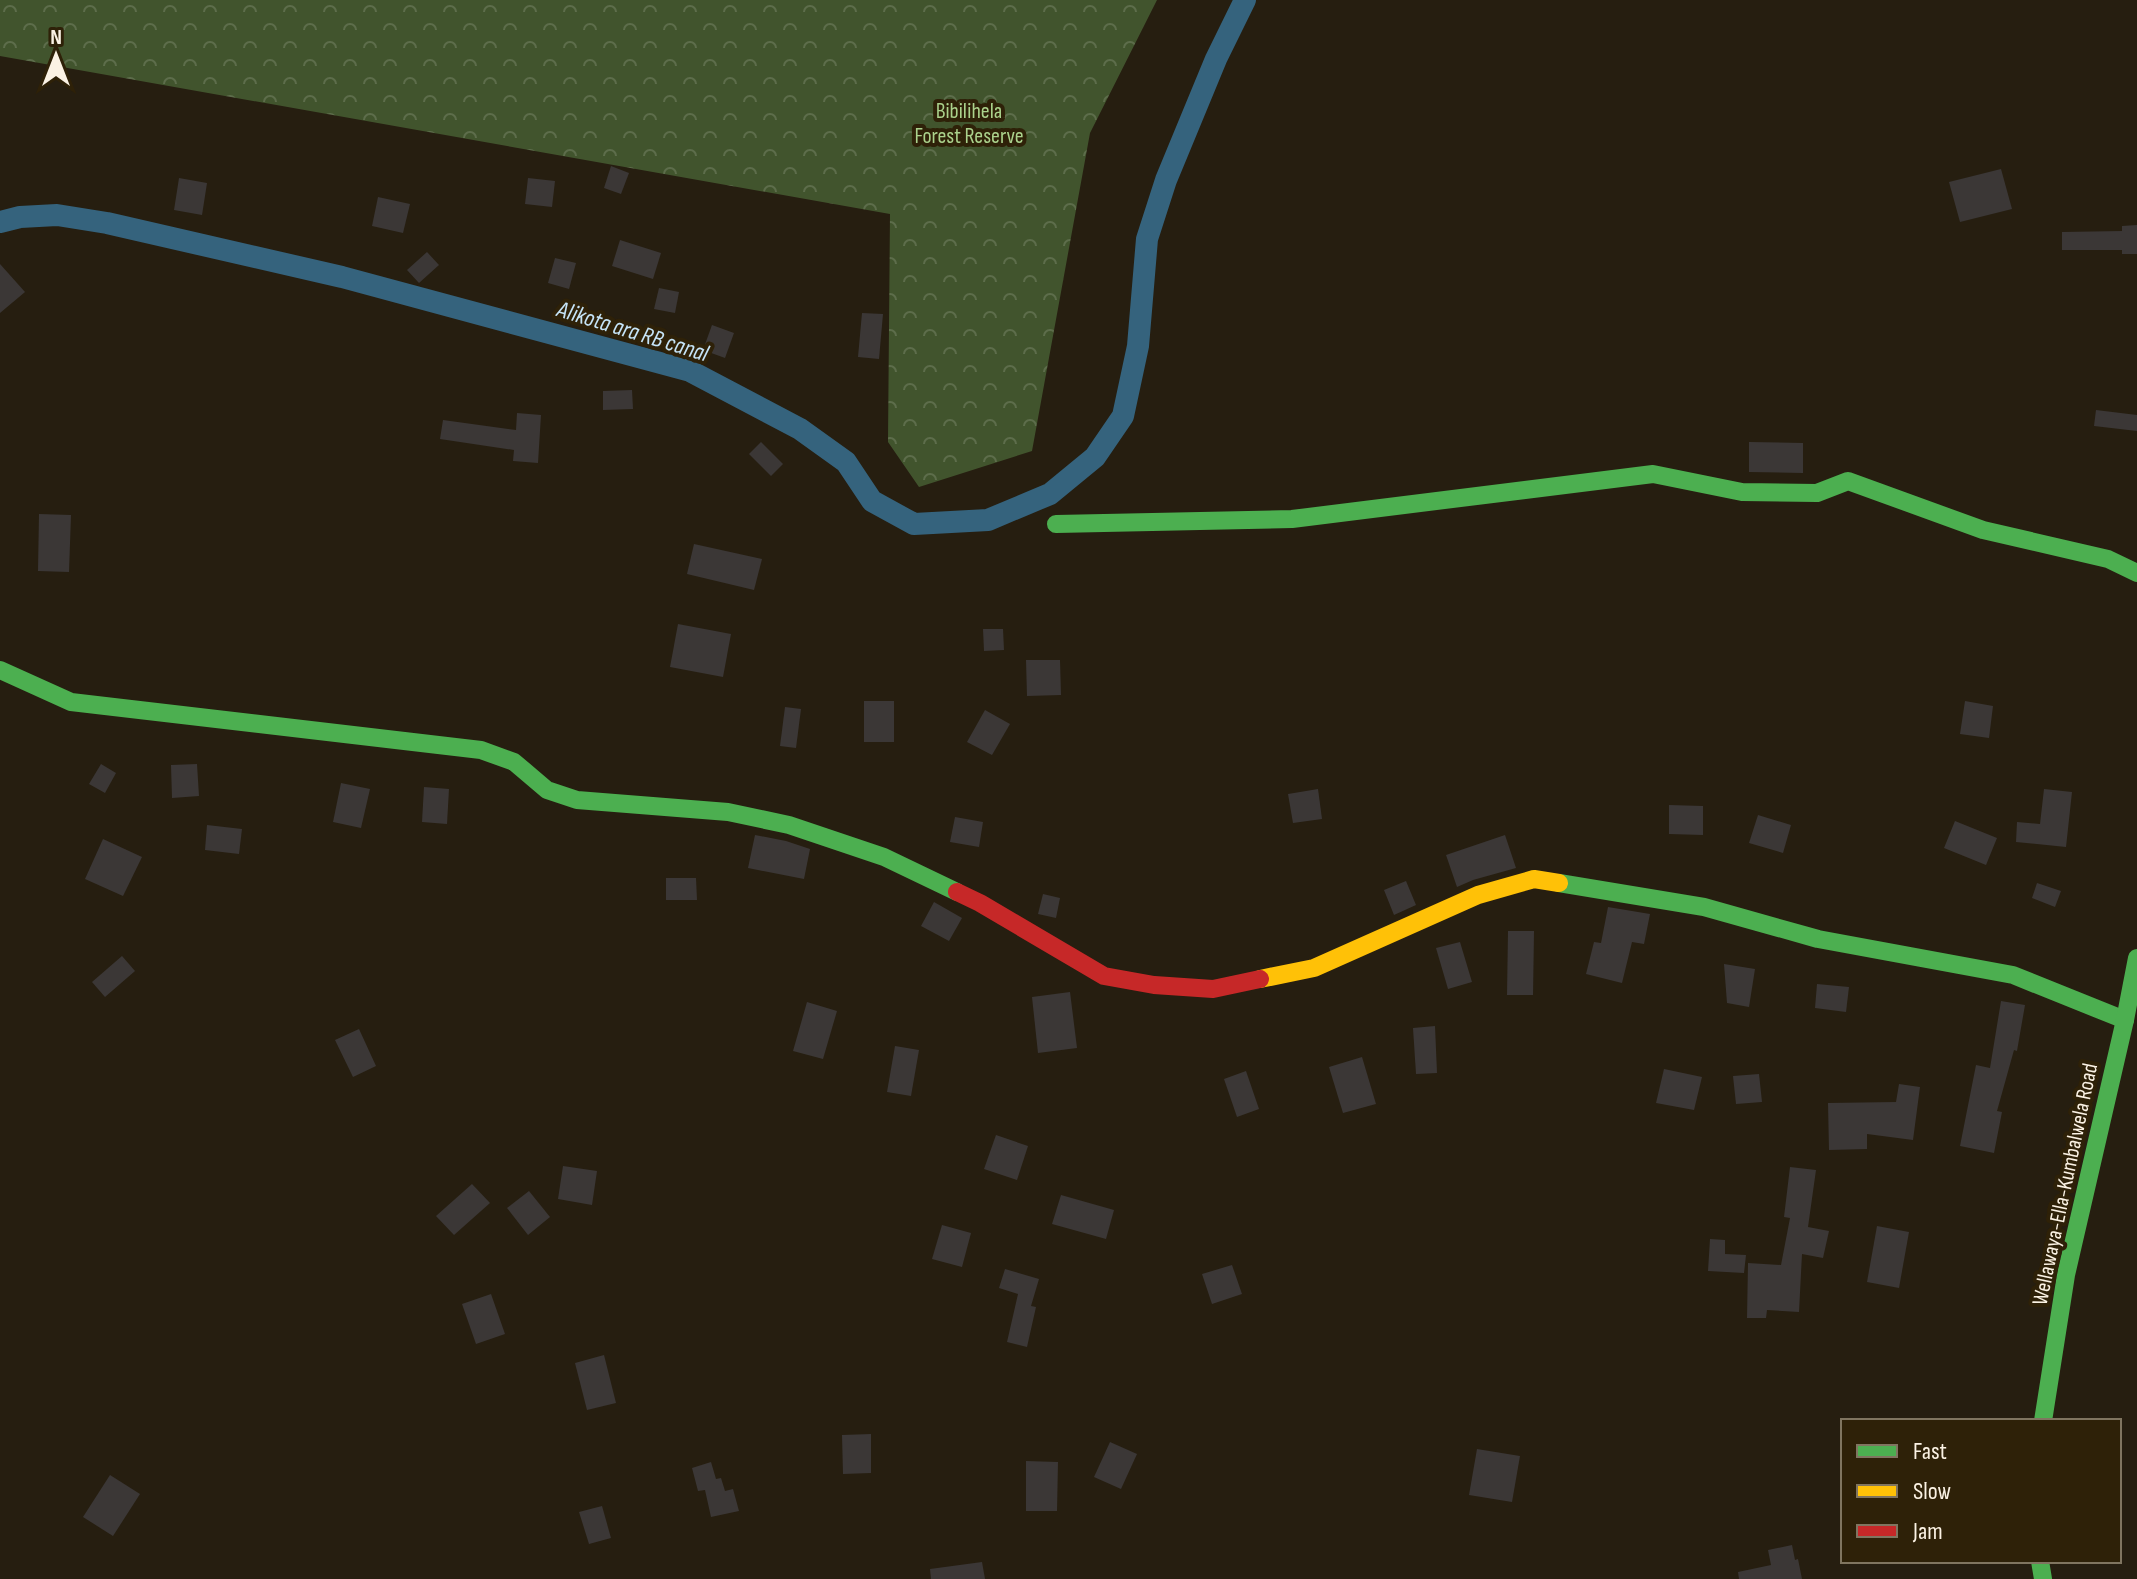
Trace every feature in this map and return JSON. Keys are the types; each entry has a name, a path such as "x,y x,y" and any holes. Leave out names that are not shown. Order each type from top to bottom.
{"main road":[{"path":"1056,524 1292,519 1653,474 1742,492 1817,493 1848,481 1983,530 2108,559 2137,573"},
{"path":"0,670 71,702 481,750 514,762 547,790 577,800 728,812 789,825 884,857 980,903 1104,976 1154,985 1213,989 1314,968 1478,895 1534,879 1704,907 1818,939 2013,975 2125,1020"},
{"name":"Wellawaya-Ella-Kumbalwela Road","path":"2043,1419 2066,1275 2137,958"}],"green space":[{"name":"Bibilihela Forest Reserve","path":"0,0 1157,0 1090,133 1032,451 919,487 888,442 890,214 0,56"}],"building":[{"path":"611,166 629,173 621,194 604,188"},
{"path":"2001,169 2012,209 1960,222 1949,182"},
{"path":"179,178 207,183 202,215 174,210"},
{"path":"528,178 555,181 552,207 525,204"},
{"path":"378,197 410,204 403,233 372,226"},
{"path":"2137,225 2137,254 2122,254 2122,250 2062,250 2062,232 2122,231 2122,226"},
{"path":"620,240 661,253 653,279 612,266"},
{"path":"427,252 439,265 419,283 407,270"},
{"path":"555,258 576,263 569,289 548,283"},
{"path":"0,264 25,292 0,313"},
{"path":"659,288 679,292 675,313 654,309"},
{"path":"862,313 883,314 879,359 858,357"},
{"path":"712,325 734,333 725,358 703,350"},
{"path":"632,390 633,409 603,410 603,391"},
{"path":"2096,410 2137,415 2137,431 2094,426"},
{"path":"517,413 541,415 538,463 513,461 514,450 440,439 443,420 516,430"},
{"path":"761,442 783,464 771,476 749,454"},
{"path":"1749,442 1803,443 1803,473 1749,472"},
{"path":"39,514 71,515 69,572 38,571"},
{"path":"694,544 762,559 754,590 687,574"},
{"path":"678,624 731,634 723,677 670,667"},
{"path":"983,629 1003,629 1004,650 984,651"},
{"path":"1026,660 1060,660 1061,695 1027,696"},
{"path":"864,701 894,701 894,742 864,742"},
{"path":"1965,701 1993,706 1989,738 1960,734"},
{"path":"785,707 801,709 796,748 780,746"},
{"path":"985,710 1010,724 992,755 967,742"},
{"path":"101,764 116,773 105,793 89,784"},
{"path":"197,764 199,796 172,798 171,765"},
{"path":"341,783 370,789 361,828 333,822"},
{"path":"424,787 449,789 447,824 422,822"},
{"path":"1318,789 1322,819 1293,823 1288,794"},
{"path":"2044,789 2072,792 2066,847 2016,842 2017,822 2040,824"},
{"path":"1669,805 1703,806 1703,835 1669,834"},
{"path":"1758,815 1791,825 1783,853 1749,843"},
{"path":"955,817 983,822 979,847 950,842"},
{"path":"1955,821 1997,838 1986,865 1944,848"},
{"path":"207,825 242,829 239,854 205,850"},
{"path":"755,835 810,849 804,879 748,868"},
{"path":"1505,835 1516,868 1457,887 1446,855"},
{"path":"103,839 142,857 123,896 85,879"},
{"path":"666,878 696,878 697,900 666,900"},
{"path":"1406,881 1416,905 1394,915 1384,890"},
{"path":"2037,883 2061,891 2055,907 2032,898"},
{"path":"1043,894 1060,898 1056,918 1038,914"},
{"path":"934,902 962,918 949,941 921,926"},
{"path":"1608,907 1650,914 1644,944 1632,942 1622,983 1586,974 1594,942 1601,943"},
{"path":"1508,931 1534,931 1533,995 1507,995"},
{"path":"1460,942 1472,982 1448,989 1436,948"},
{"path":"122,956 135,971 105,997 92,982"},
{"path":"1724,964 1755,969 1749,1007 1727,1003"},
{"path":"1817,984 1849,987 1846,1012 1815,1008"},
{"path":"1070,992 1077,1048 1038,1053 1032,997"},
{"path":"2001,1001 2025,1005 2017,1051 2014,1050 1997,1111 2002,1112 1994,1153 1960,1146 1976,1065 1990,1068"},
{"path":"807,1002 837,1011 823,1059 793,1051"},
{"path":"1435,1026 1437,1073 1416,1074 1413,1028"},
{"path":"359,1029 376,1066 353,1077 335,1040"},
{"path":"895,1046 919,1050 911,1096 887,1092"},
{"path":"1362,1057 1376,1104 1343,1113 1329,1067"},
{"path":"1664,1069 1702,1077 1694,1110 1656,1103"},
{"path":"1246,1071 1259,1109 1237,1117 1224,1079"},
{"path":"1759,1074 1762,1102 1736,1104 1733,1076"},
{"path":"1899,1084 1920,1087 1913,1140 1867,1134 1867,1149 1829,1150 1828,1103 1896,1102"},
{"path":"996,1135 1028,1146 1017,1180 984,1169"},
{"path":"563,1166 597,1171 592,1205 558,1199"},
{"path":"1790,1167 1816,1170 1808,1227 1829,1231 1823,1258 1802,1254 1799,1312 1767,1310 1766,1318 1747,1318 1748,1263 1781,1265 1790,1218 1784,1217"},
{"path":"472,1184 490,1203 454,1235 436,1216"},
{"path":"529,1191 550,1217 528,1235 507,1208"},
{"path":"1061,1195 1114,1210 1106,1239 1052,1224"},
{"path":"942,1225 971,1233 962,1267 932,1259"},
{"path":"1877,1226 1909,1232 1899,1288 1867,1282"},
{"path":"1710,1239 1725,1240 1725,1254 1746,1255 1744,1273 1708,1271"},
{"path":"1232,1265 1242,1294 1212,1304 1202,1274"},
{"path":"1005,1269 1039,1279 1031,1306 1036,1307 1027,1347 1007,1342 1018,1294 999,1288"},
{"path":"491,1294 505,1334 476,1344 462,1304"},
{"path":"604,1355 616,1403 587,1410 575,1363"},
{"path":"871,1434 871,1473 843,1474 842,1435"},
{"path":"1110,1442 1137,1454 1121,1489 1094,1477"},
{"path":"1477,1449 1520,1456 1512,1502 1469,1495"},
{"path":"1026,1461 1058,1462 1057,1511 1026,1511"},
{"path":"711,1462 716,1479 721,1478 725,1491 733,1489 739,1511 711,1517 705,1490 698,1491 692,1468"},
{"path":"110,1475 140,1494 113,1536 83,1517"},
{"path":"602,1506 611,1538 589,1544 579,1512"},
{"path":"1792,1545 1802,1579 1739,1579 1738,1572 1771,1565 1768,1550"},
{"path":"982,1562 985,1579 931,1579 930,1569"}],"waterway":[{"name":"Alikota ara RB canal","path":"0,222 20,217 57,215 107,223 342,277 690,371 800,429 846,462 872,501 914,524 988,520 1050,494 1095,457 1123,416 1138,346 1147,239 1166,180 1216,59 1245,0"}],"traffic: fast":[{"path":"1056,524 1292,519 1653,474 1742,492 1817,493 1848,481 1983,530 2108,559 2137,573"},
{"path":"0,670 71,702 481,750 514,762 547,790 577,800 728,812 789,825 884,857 957,892"},
{"path":"1559,883 1704,907 1818,939 2013,975 2125,1020"},
{"path":"2043,1419 2066,1275 2137,958"},
{"path":"2040,1563 2043,1579"}],"traffic: slow":[{"path":"1260,979 1314,968 1478,895 1534,879 1559,883"}],"traffic: jam":[{"path":"957,892 1104,976 1154,985 1213,989 1260,979"}]}
